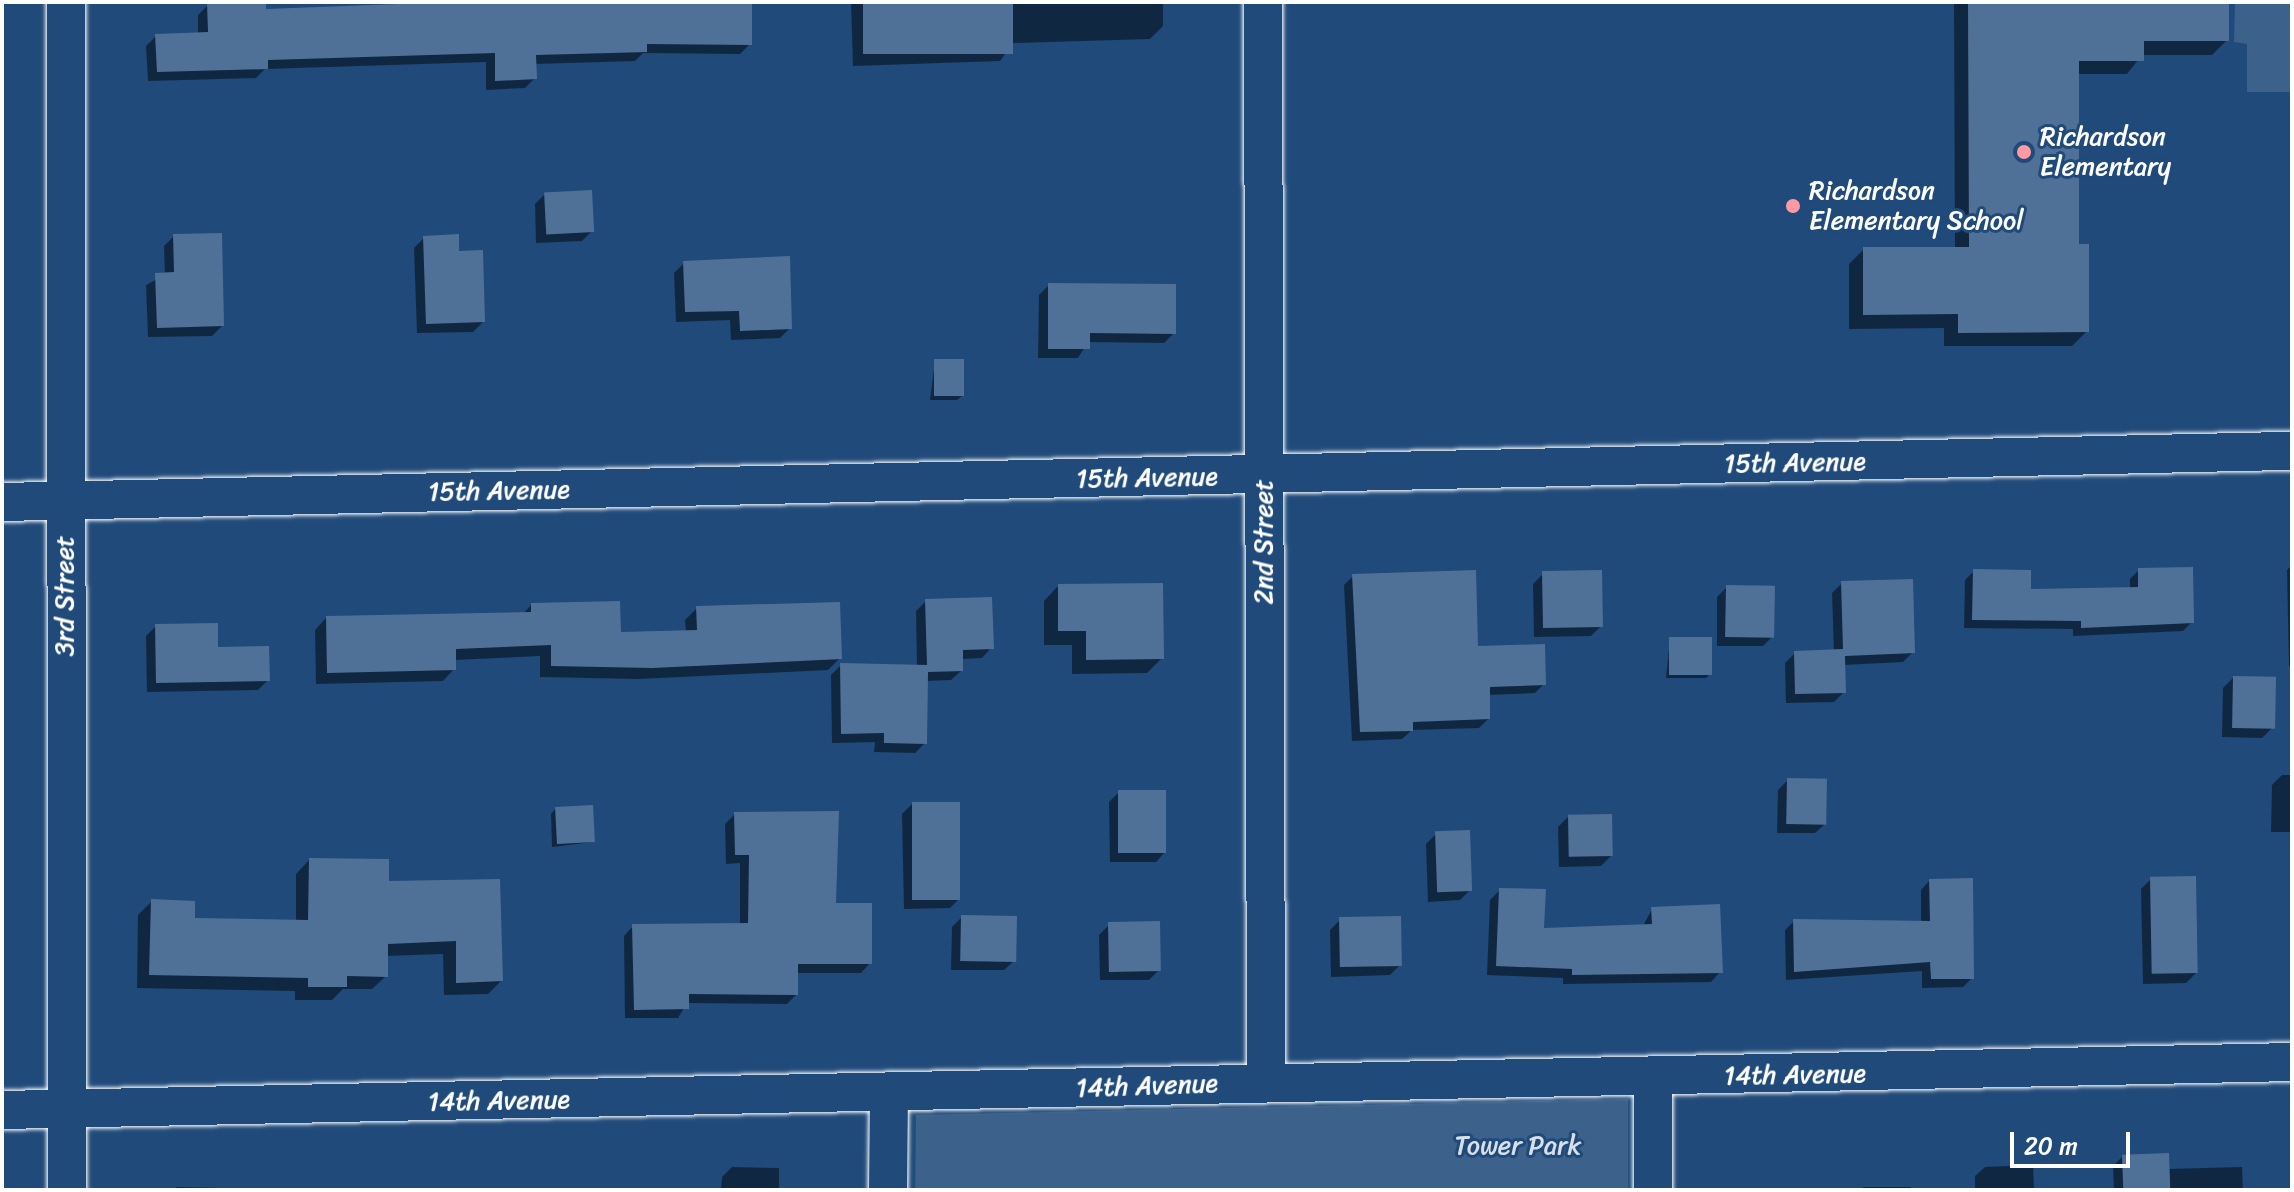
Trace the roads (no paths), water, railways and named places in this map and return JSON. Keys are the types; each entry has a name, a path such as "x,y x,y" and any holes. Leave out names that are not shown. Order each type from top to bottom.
{"street":[{"name":"3rd Street","path":"66,2 67,1190"},
{"name":"2nd Street","path":"1263,2 1266,1082"},
{"name":"15th Avenue","path":"2,502 2292,451"},
{"name":"14th Avenue","path":"2,1110 889,1093 1266,1082 1653,1078 2292,1062"},
{"path":"1653,1078 1653,1190"},
{"path":"888,1190 889,1093"}],"place":[{"name":"Richardson Elementary","path":"2024,152"},
{"name":"Richardson Elementary School","path":"1793,206"}],"park label":[{"name":"Tower Park","path":"1518,1146"}]}
